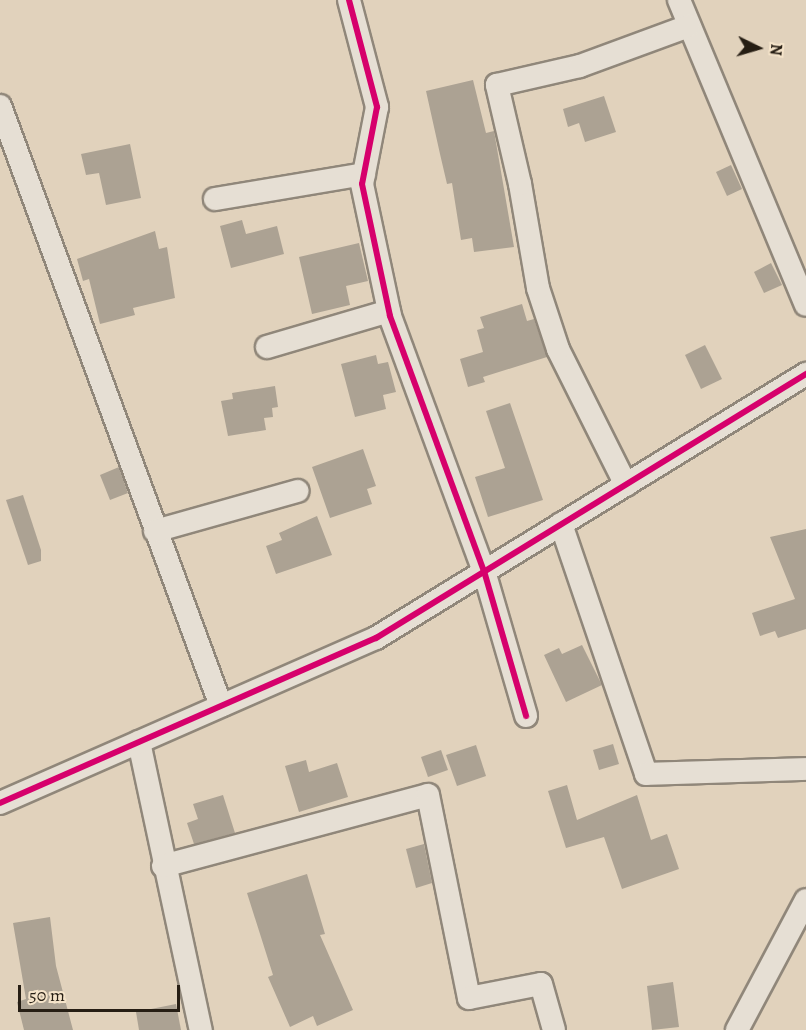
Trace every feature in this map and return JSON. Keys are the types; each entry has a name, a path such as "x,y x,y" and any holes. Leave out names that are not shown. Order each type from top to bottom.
{"street":[{"path":"349,0 377,107 362,184 389,311 484,572 526,716"},
{"path":"679,0 806,304"},
{"path":"626,485 558,349 538,288 520,184 497,85 580,66 689,26"},
{"path":"0,106 221,706"},
{"path":"214,199 364,174"},
{"path":"267,346 389,311"},
{"path":"0,803 376,638 806,374"},
{"path":"155,531 297,491"},
{"path":"561,524 646,774 806,770"},
{"path":"139,742 163,866 201,1030"},
{"path":"163,866 428,795 469,998 541,984 554,1030"},
{"path":"737,1030 804,909"}],"building":[{"path":"473,80 486,133 494,131 514,247 474,252 472,238 461,240 452,183 447,184 426,91"},
{"path":"604,96 616,132 585,142 579,123 568,127 563,109"},
{"path":"130,144 141,198 106,205 99,173 86,175 81,154"},
{"path":"731,165 742,189 727,196 716,172"},
{"path":"242,220 246,234 277,226 284,254 231,268 220,226"},
{"path":"155,231 159,249 167,247 175,298 133,308 135,315 100,324 89,279 83,281 77,259"},
{"path":"359,243 368,281 346,286 350,305 312,314 299,257"},
{"path":"771,263 782,285 764,293 754,272"},
{"path":"522,304 527,321 534,319 547,357 483,377 485,382 468,387 460,359 483,352 477,330 484,328 480,317"},
{"path":"705,345 722,379 701,389 685,355"},
{"path":"376,355 378,364 388,362 396,392 383,395 386,409 355,417 341,364"},
{"path":"275,386 278,407 272,408 273,417 264,418 266,430 228,436 221,401 233,399 232,393"},
{"path":"510,403 543,500 488,517 475,477 505,468 486,411"},
{"path":"363,449 376,486 367,489 372,504 330,518 312,467"},
{"path":"119,467 128,493 110,500 100,475"},
{"path":"23,495 41,550 41,561 28,565 6,500"},
{"path":"317,516 332,555 276,574 266,546 282,540 279,533"},
{"path":"806,529 806,629 778,638 775,631 760,636 752,613 795,599 770,537"},
{"path":"582,645 602,685 566,702 544,655 559,648 562,654"},
{"path":"613,744 619,764 599,770 593,750"},
{"path":"476,745 486,776 457,786 446,755"},
{"path":"441,750 448,770 428,777 421,757"},
{"path":"306,760 309,772 337,763 348,797 299,812 285,766"},
{"path":"567,785 577,820 637,795 651,840 667,834 679,869 622,889 604,837 566,848 548,791"},
{"path":"223,795 235,833 194,844 187,823 198,819 193,804"},
{"path":"424,844 432,883 416,888 406,849"},
{"path":"307,874 325,934 320,935 353,1010 317,1026 313,1016 290,1027 268,977 273,975 247,893"},
{"path":"50,917 56,966 73,1030 24,1030 17,1002 26,999 13,923"},
{"path":"673,982 679,1027 652,1030 647,986"},
{"path":"176,1004 181,1030 139,1030 136,1012"}],"cycle path":[{"path":"349,0 377,107 362,184 390,316 484,571 526,716"},
{"path":"0,803 376,638 806,374"}]}
